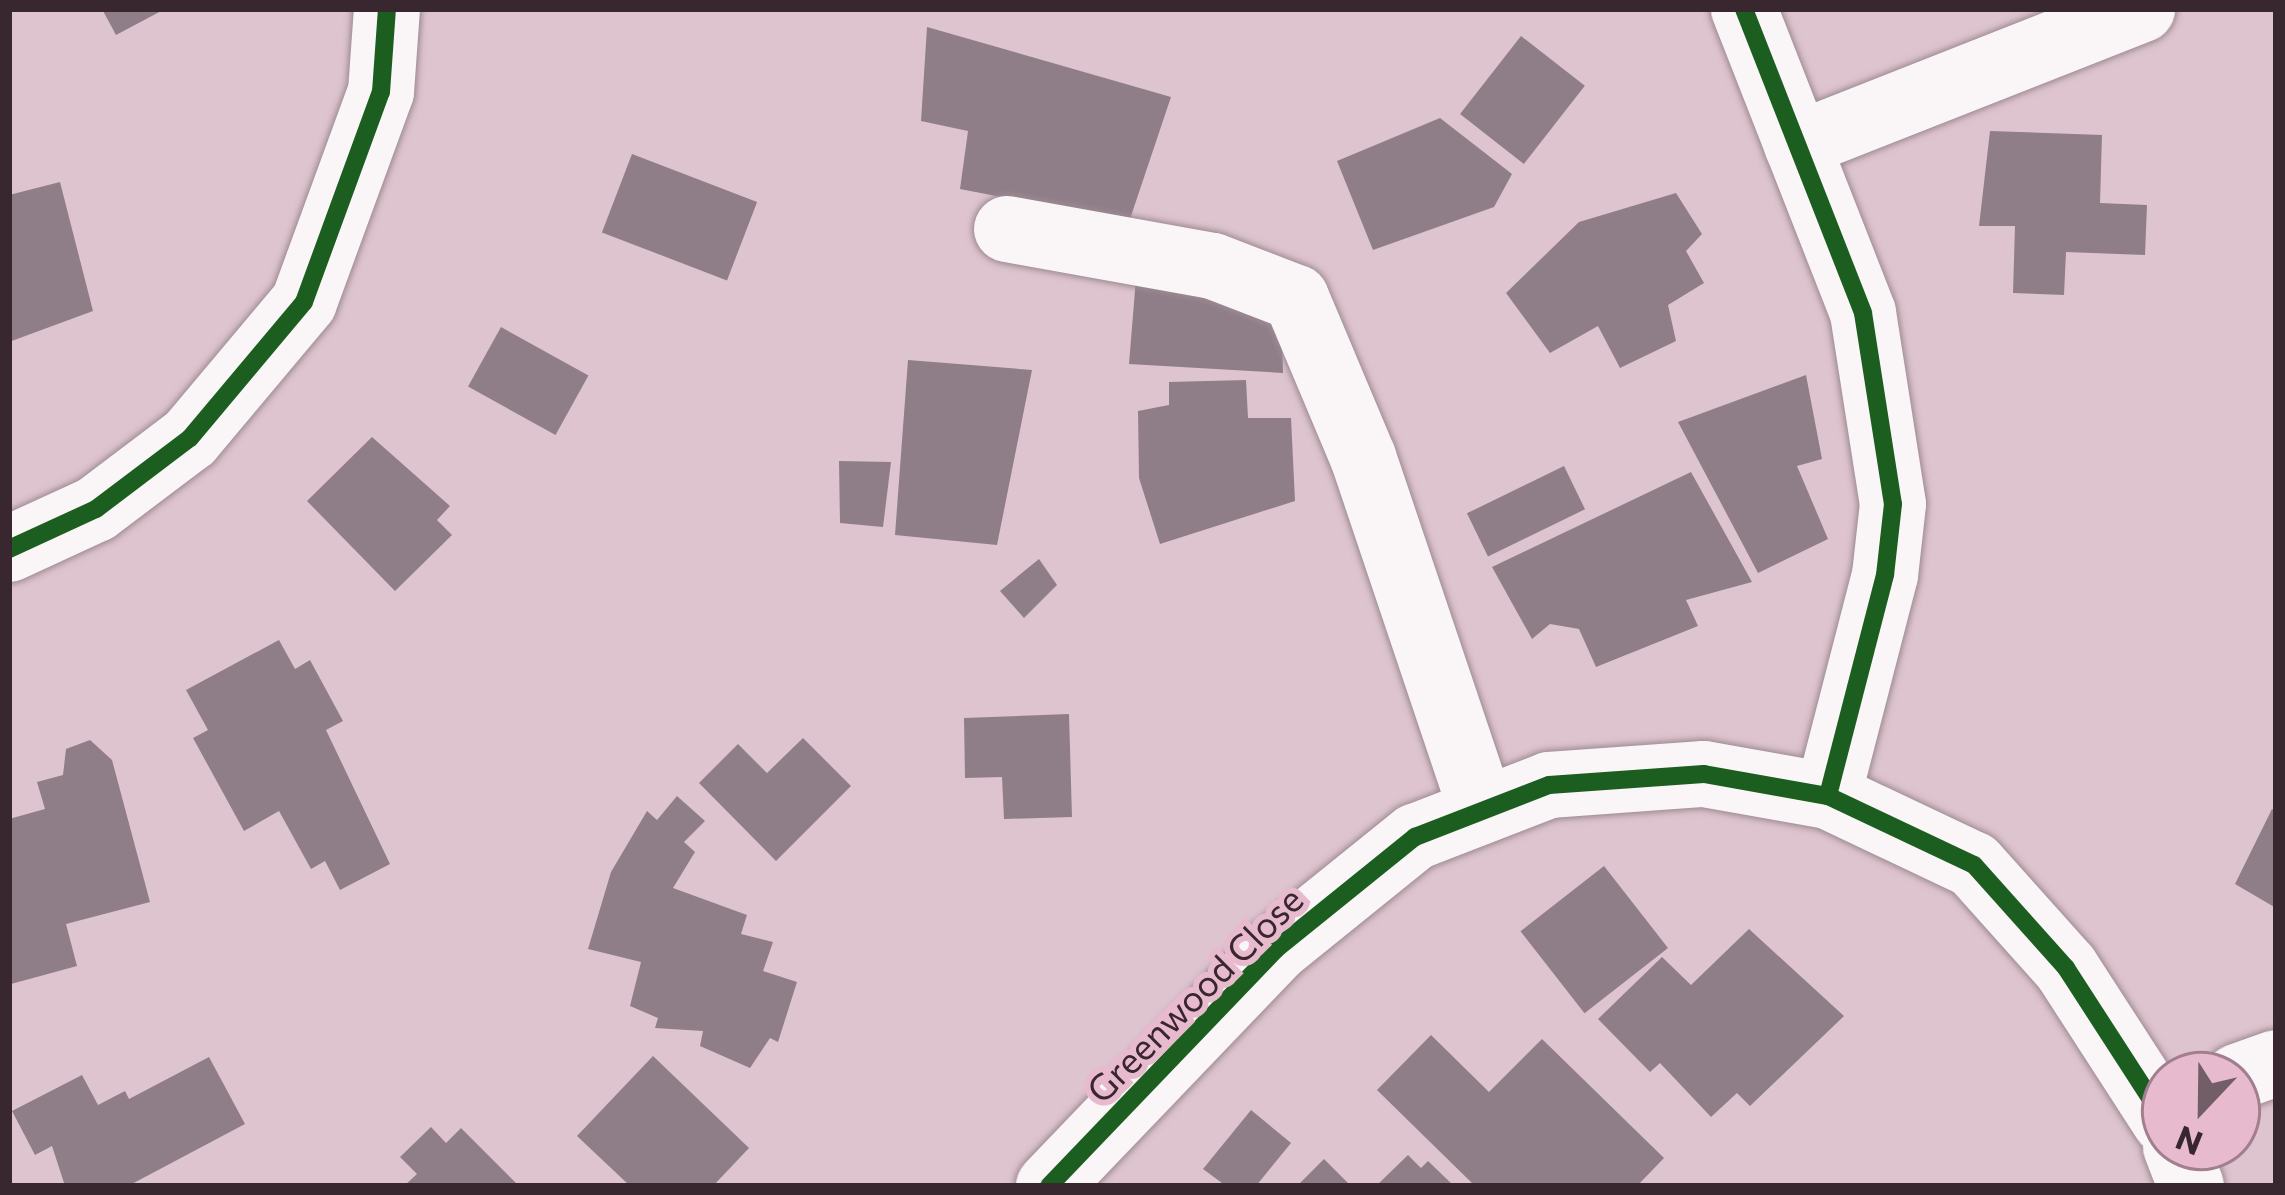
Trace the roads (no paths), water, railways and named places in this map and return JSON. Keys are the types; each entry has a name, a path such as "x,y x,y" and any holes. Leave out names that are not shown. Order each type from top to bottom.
{"street":[{"path":"9,549 96,508 190,438 304,302 381,92 386,9"},
{"path":"1744,9 1863,313 1893,504 1885,575 1828,796"},
{"path":"1797,145 2142,9"},
{"path":"1007,230 1213,266 1296,298 1363,457 1482,811"},
{"name":"Greenwood Close","path":"1049,1186 1276,949 1415,837 1550,785 1704,774 1828,796 1974,866 2066,968 2141,1081"}]}
